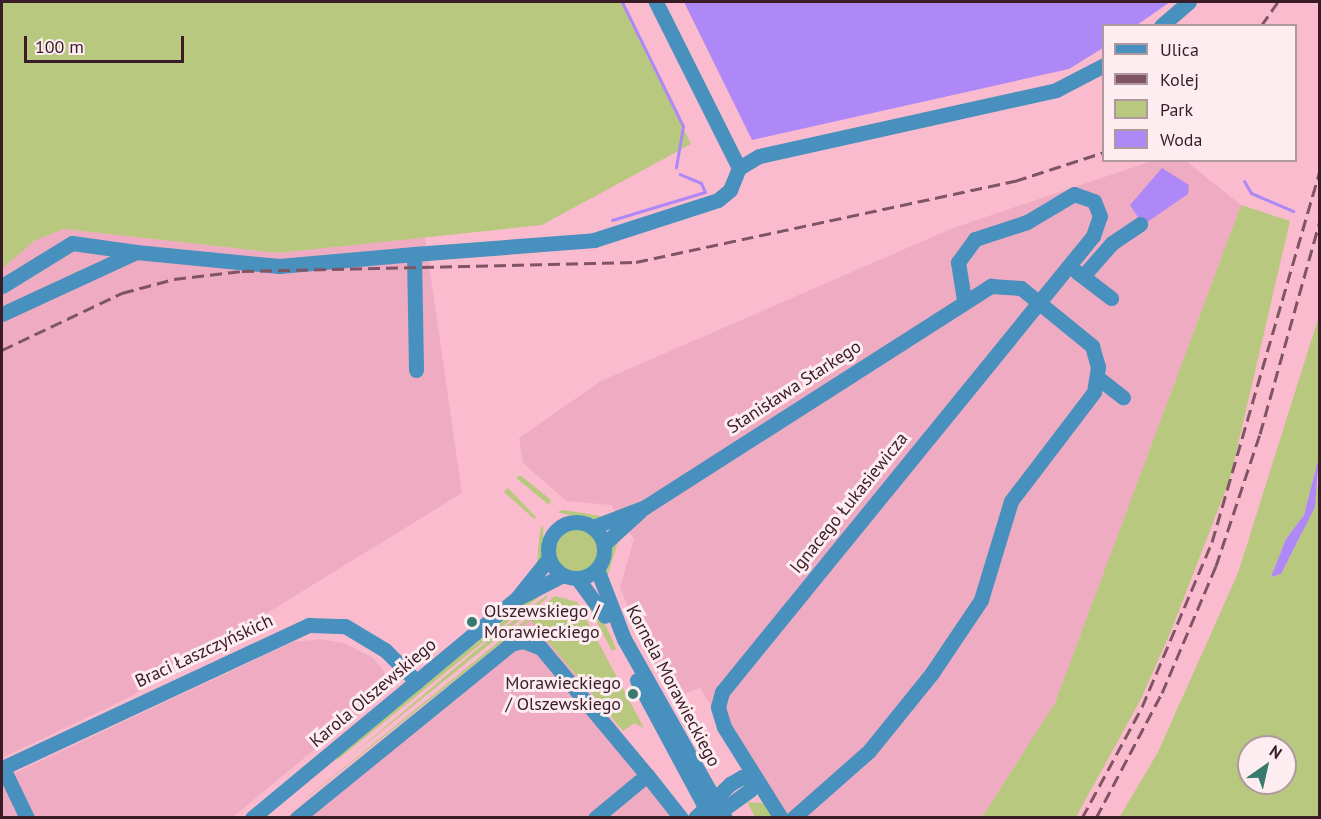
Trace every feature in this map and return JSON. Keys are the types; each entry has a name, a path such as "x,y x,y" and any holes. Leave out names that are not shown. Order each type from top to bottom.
{"street":[{"path":"656,2 739,168"},
{"path":"1163,24 1189,2"},
{"path":"2,286 72,243 136,252 279,266 594,240 718,200 730,190 739,168 759,156 1056,90 1102,66"},
{"name":"Ignacego Łukasiewicza","path":"781,818 754,779 730,738 718,707 726,686 1070,266 1097,230 1100,216 1094,201 1081,193 1057,201 1028,232 968,252 958,262 964,299"},
{"path":"1083,276 1140,224"},
{"path":"2,314 136,252"},
{"path":"414,254 416,370"},
{"path":"1070,266 1111,298"},
{"name":"Stanisława Starkego","path":"645,507 964,299 1005,284 1040,302"},
{"path":"794,818 869,751 932,673 986,590 1011,501 1094,392 1098,376 1097,358 1088,341 1040,302"},
{"path":"1098,376 1123,397"},
{"path":"645,507 604,544 597,569 570,576 549,558 549,542 558,529 576,522 593,527 645,507"},
{"path":"593,527 604,544"},
{"name":"Karola Olszewskiego","path":"252,818 517,598 549,558"},
{"name":"Kornela Morawieckiego","path":"597,569 618,628 711,811"},
{"name":"Karola Olszewskiego","path":"517,598 570,576"},
{"name":"Kornela Morawieckiego","path":"570,576 605,617 711,811"},
{"name":"Braci Łaszczyńskich","path":"2,768 309,625 355,631 385,650 417,682"},
{"path":"297,818 511,644 523,641 541,648 681,818"},
{"path":"2,768 27,818"},
{"path":"595,818 647,775"},
{"path":"711,811 750,790 754,779"}],"shaded area":[{"path":"1149,162 1187,162 1241,205 1055,703 982,817 780,817 700,688 675,697 646,653 620,587 634,539 611,505 566,501 523,463 519,438 601,381 953,228"},
{"path":"64,229 278,253 425,237 462,493 132,696 2,758 2,269 34,241"},
{"path":"531,619 689,817 286,818"},
{"path":"321,639 344,643 373,658 384,671 384,692 233,817 2,817 2,779 293,642"}],"green space":[{"path":"2,2 622,2 691,144 542,225 278,253 64,229 34,241 2,269"},
{"path":"1241,205 1290,221 1230,479 1171,631 1141,699 1076,817 982,817 1055,703"},
{"path":"1319,316 1319,457 1304,515 1286,539 1271,577 1281,574 1301,535 1319,482 1319,817 1119,818 1158,752 1238,573"},
{"path":"520,475 551,500 549,505 516,478"},
{"path":"508,488 536,517 534,519 504,492"},
{"path":"564,510 601,516 596,522 557,512"},
{"path":"543,525 544,555 537,563 540,530"},
{"path":"577,527 593,534 600,550 593,566 577,573 561,566 554,550 561,534"},
{"path":"618,541 607,578 603,571 611,545"},
{"path":"542,589 545,592 336,761 341,753"},
{"path":"547,595 547,598 347,759 492,637"},
{"path":"555,596 577,602 644,728 634,723 623,731 530,620 282,818"},
{"path":"592,601 616,649 612,651 587,603"},
{"path":"747,802 763,803 773,817 755,817"}],"water":[{"path":"684,2 1170,2 1138,24 1102,24 1102,49 1069,69 752,140"},
{"path":"1162,168 1189,185 1188,194 1143,225 1130,205"},
{"path":"1319,457 1315,507 1281,574 1271,577 1286,539 1304,515"}],"waterway":[{"path":"622,2 683,126 676,167"},
{"path":"612,220 705,192 701,183 680,174"},
{"path":"1244,181 1251,193 1293,211"}],"railway":[{"path":"1262,24 1278,2"},
{"path":"2,350 122,293 174,279 242,271 636,262 1015,181 1102,153"},
{"path":"1082,818 1142,707 1212,542 1320,171"},
{"path":"1096,818 1162,693 1216,566 1260,434 1320,221"}],"place":[{"name":"Olszewskiego / Morawieckiego","path":"472,622"},
{"name":"Morawieckiego / Olszewskiego","path":"633,694"}]}
